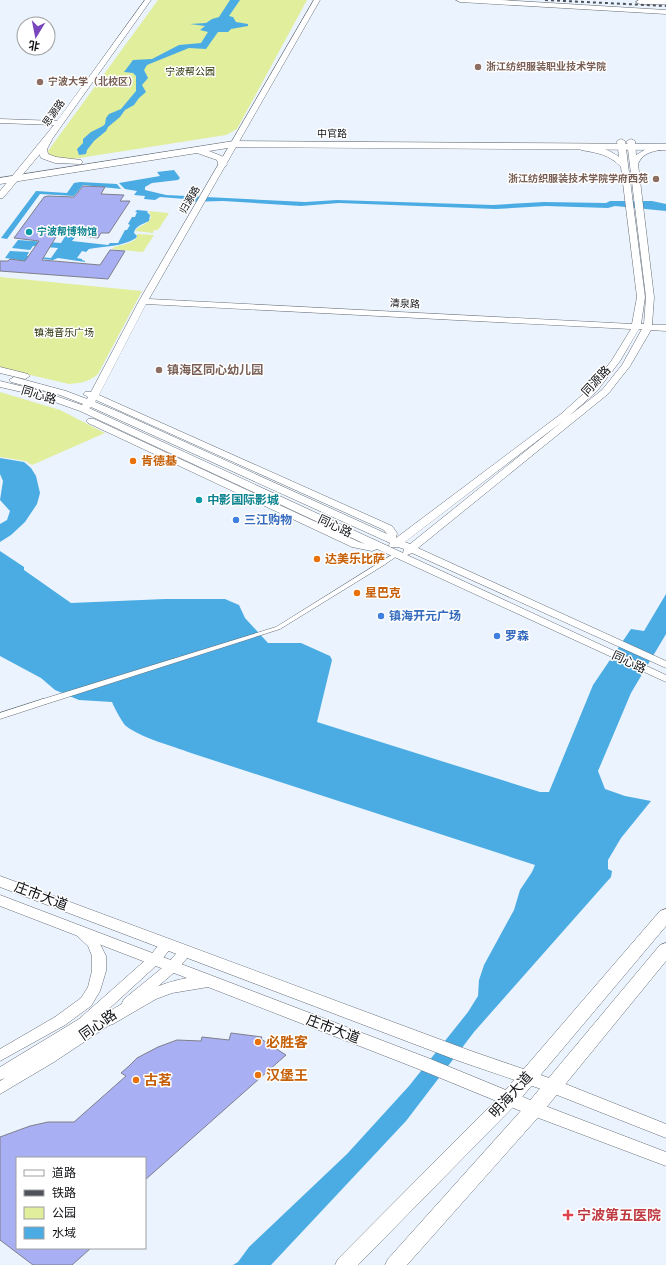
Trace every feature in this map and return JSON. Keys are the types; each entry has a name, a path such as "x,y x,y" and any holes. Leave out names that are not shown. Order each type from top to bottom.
{"main road":[{"path":"460,0 666,12"},
{"path":"584,0 666,2"},
{"path":"47,140 42,149 44,156 55,160 78,162"},
{"name":"中官路","path":"0,174 236,141 626,144 666,147"},
{"name":"中官路","path":"0,181 194,151 236,141 570,146 666,141"},
{"path":"194,151 216,155 221,159 222,165"},
{"name":"庄市大道","path":"0,881 465,1056 552,1086 666,1131"},
{"name":"庄市大道","path":"0,900 422,1063 534,1109 666,1159"},
{"name":"明海大道","path":"345,1265 510,1098 666,915"},
{"name":"明海大道","path":"395,1265 534,1109 666,949"},
{"path":"107,1020 150,995 170,987 208,981"}],"street":[{"name":"思源路","path":"0,196 47,140 148,0"},
{"name":"归源路","path":"89,403 143,301 236,141 278,65 317,0"},
{"path":"0,121 59,123"},
{"name":"同源路","path":"626,144 634,166 650,297 648,327 626,366 606,392 412,548 391,553 394,541 564,416 594,389 616,362 636,327 641,297 624,166 626,144"},
{"path":"570,146 597,149 607,152 613,155 624,166"},
{"path":"634,166 637,158 642,153 666,147"},
{"name":"清泉路","path":"143,301 666,328"},
{"path":"0,370 62,385 89,403"},
{"name":"同心路","path":"0,376 30,383 89,403 412,548 666,665"},
{"name":"同心路","path":"0,384 38,394 89,403 391,553 666,679"},
{"path":"0,390 49,403 76,414 356,545 391,553 382,564 278,628 0,716"},
{"path":"0,1056 60,1021 86,1002 95,987 99,971 99,956 93,943 79,931"},
{"name":"同心路","path":"0,1074 84,1023 154,960 167,944"},
{"name":"同心路","path":"0,1088 107,1020 138,997 186,951"}],"green space":[{"name":"宁波帮公园","path":"158,0 307,0 237,129 226,135 73,159 50,157 48,151"},
{"path":"149,211 169,213 158,230 154,230 153,233 135,231 151,218"},
{"path":"137,234 154,235 143,252 112,249 114,247 132,242 137,238"},
{"name":"镇海音乐广场","path":"0,277 142,291 98,374 95,377 81,383 69,384 0,368"},
{"path":"0,392 60,410 105,433 32,465 25,461 0,457"}],"water":[{"path":"230,0 240,0 229,16 233,17 236,22 248,24 248,26 231,29 228,32 218,32 206,49 189,48 147,65 144,70 148,78 142,85 146,92 134,105 125,110 120,117 108,127 106,131 94,141 87,150 86,154 79,155 77,149 83,143 83,139 91,132 103,126 109,114 121,109 136,91 136,76 133,73 124,72 133,60 152,59 179,45 201,43 208,32 200,30 205,26 190,24 206,23 219,17"},
{"path":"174,170 180,178 178,180 152,183 145,187 145,190 166,195 305,202 337,200 493,205 544,202 606,203 610,201 652,201 666,204 666,211 615,206 608,208 546,206 496,209 339,203 301,206 223,201 184,202 185,199 160,197 155,200 144,199 145,196 134,195 137,191 125,189 119,183 160,176 157,172"},
{"path":"74,183 117,184 121,189 83,185 74,196 40,194 7,239 1,238 36,191 67,193"},
{"path":"137,210 148,211 147,212 150,215 149,221 136,229 134,233 137,236 136,238 119,245 89,249 86,252 82,251 77,258 82,259 85,262 58,258 53,260 42,259 40,263 5,258 10,251 29,252 27,256 51,258 58,248 33,246 30,250 12,248 18,240 61,243 66,235 76,236 72,241 108,245 110,243 118,243 125,230 127,230 130,225 128,224 132,217 135,217 137,212 135,212"},
{"path":"0,458 24,462 31,468 36,476 40,493 37,504 25,522 11,535 0,542 0,524 7,520 10,511 0,500 3,481 0,474"},
{"path":"0,551 24,567 24,570 71,603 165,599 225,599 239,605 245,618 268,643 301,643 330,656 332,660 317,722 540,792 549,792 593,685 631,629 644,631 666,594 666,634 631,693 598,771 605,789 625,796 651,801 621,838 608,860 608,869 612,871 611,877 474,1032 406,1121 271,1265 233,1265 238,1262 249,1247 347,1154 409,1086 468,1012 478,996 479,980 484,965 514,910 520,890 535,865 157,741 126,726 112,702 79,700 55,690 41,678 0,656"}],"building":[{"name":"宁波帮博物馆","path":"83,186 105,187 101,194 124,195 120,201 130,201 109,233 101,233 98,238 82,236 84,234 59,232 42,260 100,265 110,250 125,251 108,279 0,271 0,261 8,261 10,259 25,261 39,241 14,238 44,197 74,197"},
{"path":"231,1033 262,1037 261,1039 286,1055 146,1179 146,1157 16,1157 16,1249 90,1249 72,1265 33,1265 0,1240 0,1137 30,1126 48,1122 74,1122 126,1076 121,1073 137,1058 158,1047 177,1040 201,1041 202,1037 229,1040"}],"railway":[{"path":"545,0 666,6"}],"place":[{"name":"浙江纺织服装职业技术学院","path":"478,67"},
{"name":"宁波大学（北校区）","path":"40,82"},
{"name":"浙江纺织服装技术学院学府西苑","path":"656,179"},
{"name":"宁波帮博物馆","path":"29,232"},
{"name":"镇海区同心幼儿园","path":"159,370"},
{"name":"肯德基","path":"133,461"},
{"name":"中影国际影城","path":"199,500"},
{"name":"三江购物","path":"236,520"},
{"name":"达美乐比萨","path":"317,559"},
{"name":"星巴克","path":"357,593"},
{"name":"镇海开元广场","path":"381,616"},
{"name":"罗森","path":"497,636"},
{"name":"必胜客","path":"258,1042"},
{"name":"汉堡王","path":"258,1075"},
{"name":"古茗","path":"136,1080"},
{"name":"宁波第五医院","path":"568,1215"}]}
